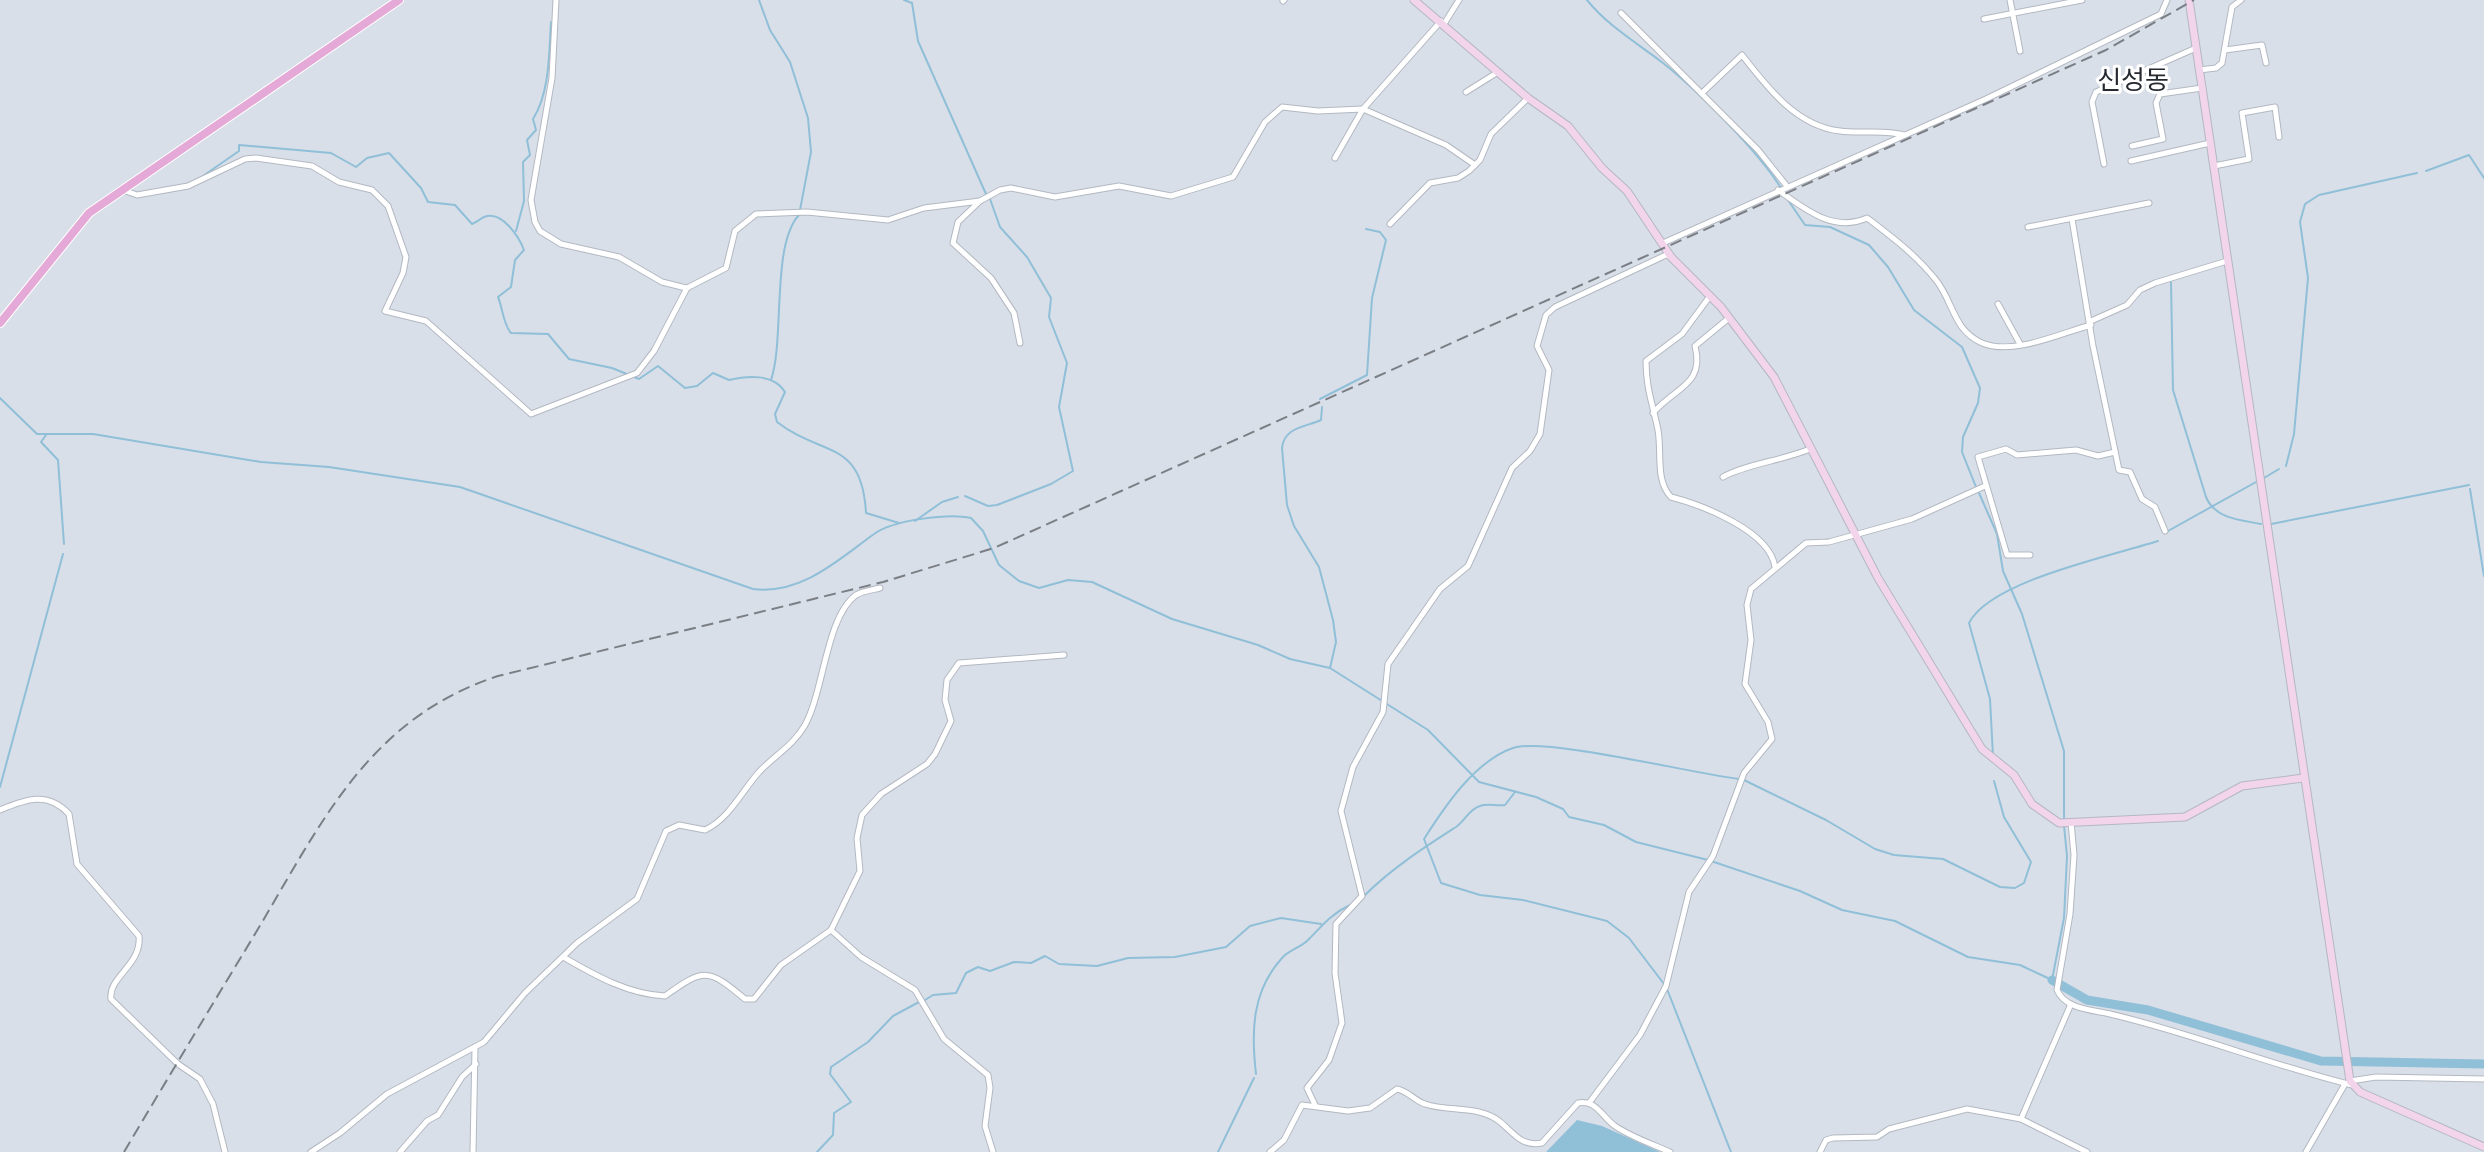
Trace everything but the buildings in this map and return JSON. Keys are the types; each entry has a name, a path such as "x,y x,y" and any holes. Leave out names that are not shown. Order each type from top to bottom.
{"main road":[{"path":"0,323 79,224 122,190 399,0"}],"street":[{"path":"556,0 552,78 531,200 535,222 540,231 561,244 619,257 662,282 687,288"},
{"path":"1414,0 1528,98 1568,126 1602,168 1627,191 1671,257 1729,318 1774,377 1855,535 1982,749 2014,775 2029,800 2050,819 2071,822 2185,817 2248,784 2303,778"},
{"path":"1335,158 1363,109 1459,0"},
{"path":"2010,0 2020,51"},
{"path":"1984,19 2082,0"},
{"path":"1663,243 1777,189 1905,135 2161,14 2167,0"},
{"path":"2189,0 2349,1081 2360,1092 2484,1147"},
{"path":"2199,70 2219,66 2225,50 2232,7 2241,0"},
{"path":"1621,13 1702,93 1786,185"},
{"path":"2225,50 2262,45 2266,63"},
{"path":"2104,164 2092,102 2096,92 2196,48"},
{"path":"1702,93 1742,55 1781,102 1815,123 1843,132 1905,135"},
{"path":"1466,92 1499,72"},
{"path":"2132,146 2163,139 2156,103 2160,94 2202,88"},
{"path":"1390,224 1430,183 1458,178 1475,165 1491,134 1528,98"},
{"path":"2213,166 2249,159 2242,113 2275,107 2279,137"},
{"path":"1020,343 1014,313 991,278 953,243 958,222 980,201 1000,190 1011,188 1055,197 1119,186 1162,197 1176,196 1233,177 1265,122 1278,108 1363,109 1446,145 1475,165"},
{"path":"2131,161 2210,143"},
{"path":"122,190 137,195 188,186 245,159 256,158 312,166 339,182 372,190 388,206 406,257 403,273 385,311 426,321 531,414 637,373 654,351 687,288 726,268 735,231 756,214 807,212 888,220 924,208 980,201"},
{"path":"1777,189 1809,212 1835,223 1851,224 1867,218 1910,251 1951,301 1959,327 1983,344 2020,344 2091,323 2127,305 2140,290 2155,283 2227,261"},
{"path":"2028,227 2149,203"},
{"path":"2072,219 2119,470 2130,472 2142,499 2155,507 2165,531"},
{"path":"1315,1105 1307,1088 1329,1060 1342,1023 1335,973 1336,924 1362,896 1342,805 1353,767 1383,712 1386,668 1440,589 1468,566 1512,468 1530,451 1540,434 1549,370 1537,346 1546,315 1594,288 1666,255 1671,257"},
{"path":"1710,296 1678,338 1647,358 1652,414 1658,430 1659,455 1668,495 1735,521 1771,553 1775,567"},
{"path":"1998,304 2020,344"},
{"path":"1652,414 1695,376 1699,362 1695,346 1729,318"},
{"path":"1723,477 1734,471 1783,461 1810,449"},
{"path":"2030,555 2007,555 2001,524 1977,459 2000,449 2017,455 2076,450 2098,456 2115,452"},
{"path":"1589,1103 1640,1035 1666,986 1689,892 1713,856 1744,773 1772,739 1770,727 1750,698 1744,677 1751,640 1749,595 1775,567 1791,558 1806,543 1829,542 1918,517 1985,486"},
{"path":"311,1152 340,1133 387,1094 475,1047 494,1031 525,993 600,924 637,899 666,831 679,825 700,830 710,828 759,772 788,749 812,709 828,646 851,600 860,593 880,588"},
{"path":"565,958 606,981 639,992 665,996 692,976 708,974 722,979 749,1000 757,996 781,965 831,930 860,871 857,838 862,815 881,794 927,764 935,754 951,721 945,694 954,667 959,663 1064,655"},
{"path":"0,810 34,798 53,802 69,814 77,864 139,936 136,955 111,989 111,999 178,1064 200,1079 213,1104 225,1152"},
{"path":"2071,822 2074,855 2070,914 2057,990 2071,1004 2349,1081 2376,1077 2484,1079"},
{"path":"831,930 861,957 915,990 944,1039 988,1075 990,1088 985,1126 993,1152"},
{"path":"2021,1119 2071,1004"},
{"path":"473,1152 475,1047"},
{"path":"400,1152 427,1121 438,1115 462,1077 476,1064"},
{"path":"2306,1152 2349,1081"},
{"path":"1270,1152 1284,1140 1298,1108 1315,1105 1348,1111 1370,1108 1393,1090 1403,1090 1424,1104 1464,1109 1498,1120 1512,1135 1536,1144 1554,1133 1578,1103 1589,1103 1615,1127 1670,1152"},
{"path":"1820,1152 1826,1140 1877,1137 1889,1129 1961,1110 2021,1119 2087,1152"}],"water":[{"path":"1577,1120 1602,1126 1660,1152 1546,1152"}],"waterway":[{"path":"759,0 770,30 790,62 808,118 811,152 800,210"},
{"path":"904,0 912,3 918,41 986,194"},
{"path":"1587,0 1613,26 1693,89 1743,139 1781,188"},
{"path":"516,231 524,201 523,162 530,155 527,140 536,130 533,119 546,85 551,22"},
{"path":"203,176 239,151 239,145 331,153 356,167 367,158 389,153 421,188 428,202 455,205 472,224 484,217 497,217 514,232 524,250 515,260 511,287 498,297 511,333 548,334 569,359 612,368 639,379 658,366 685,388 697,386 713,373 729,380 751,377 774,382 785,392 775,414 777,422 848,461 857,472 863,489 866,513 899,523"},
{"path":"2426,171 2469,155 2484,178"},
{"path":"2286,466 2294,434 2308,278 2300,222 2305,204 2319,195 2417,173"},
{"path":"965,496 988,506 997,505 1051,484 1073,471 1059,407 1067,363 1049,317 1051,298 1027,257 1000,227 990,199"},
{"path":"1788,200 1805,225 1830,227 1869,245 1888,267 1914,310 1962,347 1980,388 1978,403 1963,437 1962,452 1976,487"},
{"path":"771,380 785,248 790,229 799,215"},
{"path":"1320,399 1367,375 1372,298 1386,240 1380,232 1366,229"},
{"path":"2171,282 2173,390 2206,497 2222,514 2261,524"},
{"path":"0,398 37,434 93,434 261,462 329,467 460,487 753,589 787,587 803,581 818,574 874,534 894,525 936,517 971,518 983,531 999,565 1019,581 1039,588 1068,580 1092,582 1172,619 1258,645 1290,659 1330,668 1428,730 1479,782 1536,797 1563,809 1569,817 1604,825 1636,842 1708,860 1800,891 1842,910 1895,921 1968,957 2020,965 2052,980 2064,918 2067,856 2064,826"},
{"path":"1322,407 1321,420 1291,432 1282,448 1287,505 1294,526 1319,567 1333,620 1336,642 1330,668"},
{"path":"46,435 41,442 58,460 64,544"},
{"path":"2264,478 2279,469"},
{"path":"2168,531 2256,482"},
{"path":"2271,524 2469,485"},
{"path":"2470,489 2484,576"},
{"path":"1979,493 1997,534 2003,571 2022,614 2064,751 2064,819"},
{"path":"915,521 942,502 958,497"},
{"path":"1993,756 1990,699 1969,623 1981,608 2026,583 2083,562 2158,541"},
{"path":"0,787 63,554"},
{"path":"1664,984 1629,938 1607,921 1523,900 1480,895 1441,883 1424,839 1462,786 1486,763 1513,748 1530,746 1587,752 1739,779"},
{"path":"1744,780 1826,820 1875,849 1894,855 1943,859 2000,887 2015,888 2024,883 2031,862 2004,817 1994,781"},
{"path":"1365,895 1397,867 1456,827 1473,810 1483,805 1505,805 1515,792"},
{"path":"1256,1074 1256,1012 1272,971 1285,955 1305,943 1332,916 1350,905"},
{"path":"925,1000 933,995 956,993 966,973 978,967 990,971 1014,962 1031,963 1045,956 1059,964 1097,966 1128,958 1175,957 1226,947 1250,926 1281,918 1321,924"},
{"path":"2052,980 2087,1000 2148,1010 2321,1061 2484,1064"},
{"path":"1667,989 1731,1152"},
{"path":"817,1152 833,1135 834,1113 851,1102 830,1074 831,1067 868,1042 893,1016 919,1002"},
{"path":"1218,1152 1254,1078"}],"railway":[{"path":"124,1152 324,818 380,749 413,720 452,695 498,676 883,582 994,548 2106,50 2194,0"}],"district":[{"name":"신성동","path":"2133,80"}]}
